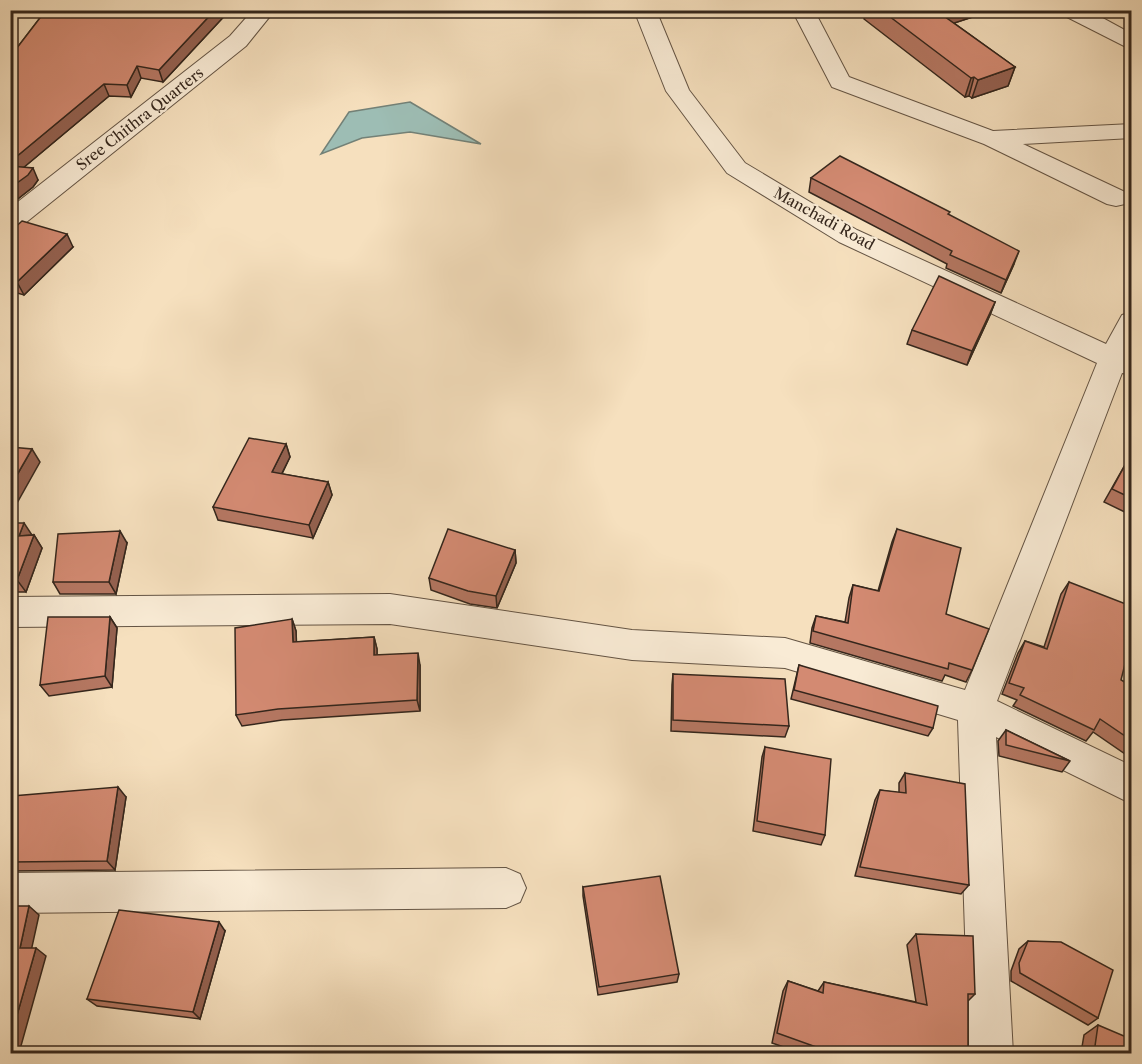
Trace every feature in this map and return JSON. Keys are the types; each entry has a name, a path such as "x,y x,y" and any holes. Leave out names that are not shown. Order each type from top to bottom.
{"street":[{"name":"Sree Chithra Quarters","path":"10,222 238,41 265,10"},
{"name":"Manchadi Road","path":"645,10 678,91 736,168 848,237 1122,362"},
{"path":"802,10 840,82 990,138 1116,198"},
{"path":"1071,10 1131,43"},
{"path":"990,138 1131,131"},
{"path":"991,1053 976,709 1122,362 1131,322"},
{"path":"10,612 390,609 632,645 785,653 976,709 1131,786"},
{"path":"10,893 506,888"}],"water":[{"path":"410,102 481,144 410,132 362,138 321,154 349,112"}],"building":[{"path":"46,10 215,10 159,70 137,66 127,85 104,84 10,162 10,57"},
{"path":"881,10 939,10 937,11 1015,67 978,80 971,78"},
{"path":"840,156 950,212 948,214 1019,251 1006,280 950,255 952,251 811,178"},
{"path":"10,166 33,168 28,175 10,188"},
{"path":"22,221 67,234 17,282 10,280 10,232"},
{"path":"939,276 995,302 972,351 912,330"},
{"path":"249,438 286,444 272,472 328,482 309,525 213,507"},
{"path":"10,447 32,449 10,487"},
{"path":"1131,457 1131,498 1112,489"},
{"path":"10,523 24,523 19,536 34,535 17,580 10,580"},
{"path":"448,529 515,550 496,596 468,591 429,578"},
{"path":"897,529 961,548 946,614 989,629 972,670 949,663 948,669 813,631 816,616 848,623 853,585 879,591"},
{"path":"120,531 109,582 53,582 58,534"},
{"path":"1069,582 1131,606 1131,640 1121,680 1131,686 1131,740 1100,719 1094,730 1020,695 1024,688 1009,683 1025,641 1047,649"},
{"path":"48,617 110,617 105,676 40,685"},
{"path":"292,619 293,642 374,637 374,655 418,653 417,700 278,709 236,715 235,628"},
{"path":"799,665 938,706 933,728 794,690"},
{"path":"673,674 785,679 789,726 673,720"},
{"path":"1006,730 1070,761 1006,745"},
{"path":"765,747 831,759 825,835 757,821"},
{"path":"905,773 965,784 969,885 860,867 880,790 906,793"},
{"path":"118,787 107,861 10,862 10,801 12,796"},
{"path":"660,876 679,974 599,987 583,887"},
{"path":"10,906 29,906 20,948 36,948 10,1040"},
{"path":"119,910 219,922 193,1012 87,999"},
{"path":"916,934 973,936 975,994 968,994 968,1053 818,1053 819,1048 777,1033 788,981 823,993 824,982 927,1005"},
{"path":"1028,941 1061,942 1113,970 1098,1018 1020,973 1019,963"},
{"path":"1098,1025 1131,1039 1131,1053 1094,1053"}]}
